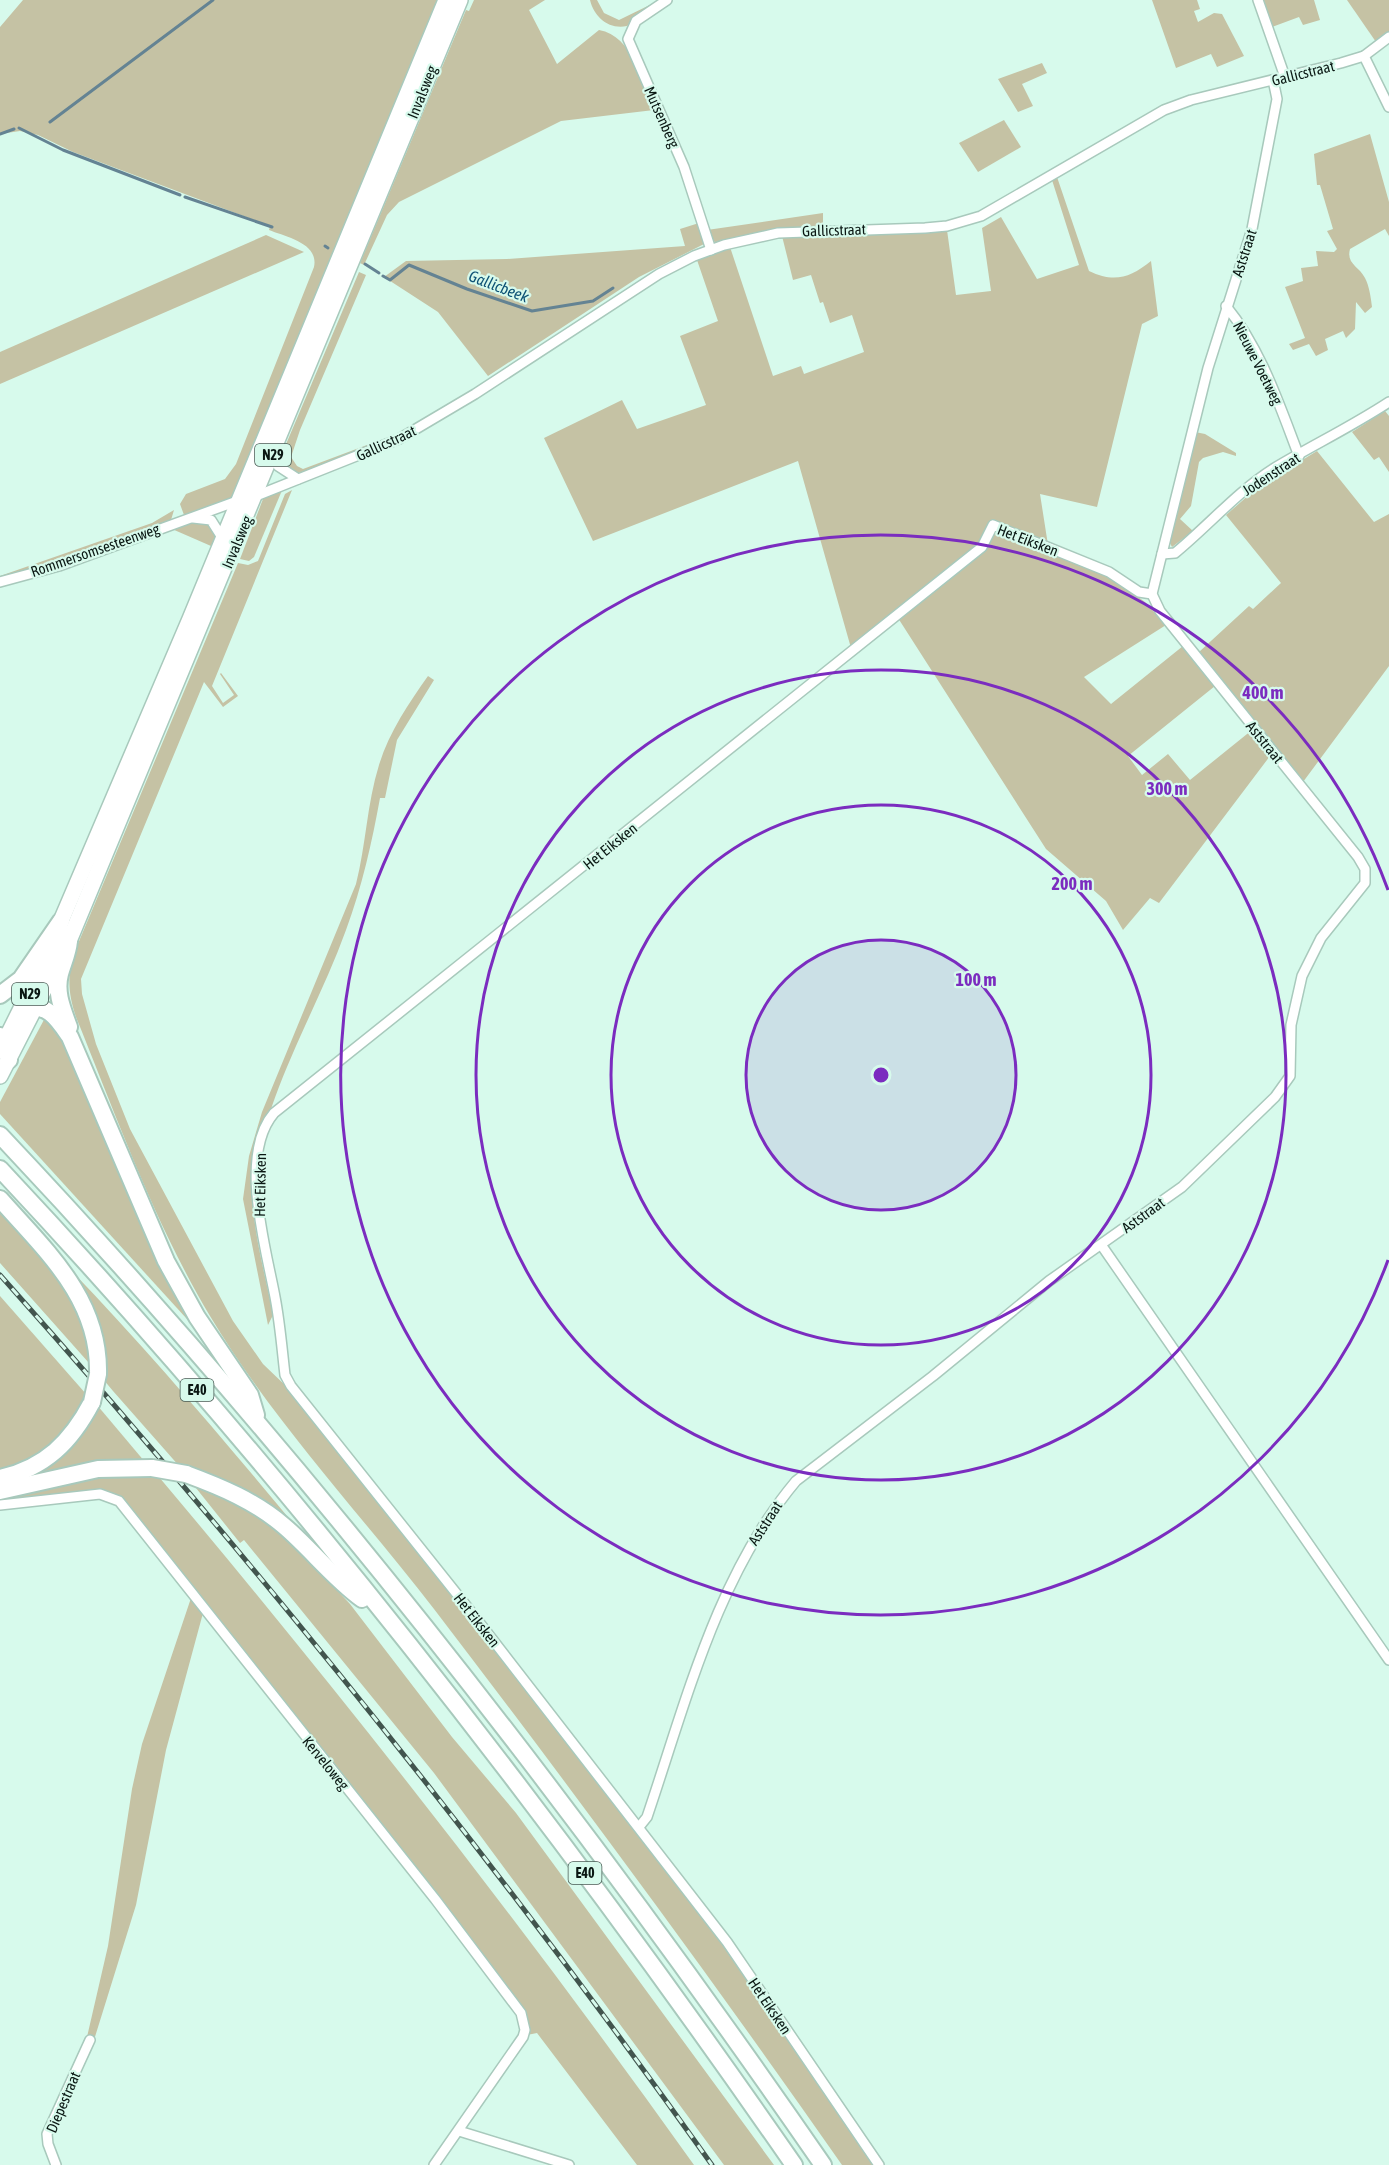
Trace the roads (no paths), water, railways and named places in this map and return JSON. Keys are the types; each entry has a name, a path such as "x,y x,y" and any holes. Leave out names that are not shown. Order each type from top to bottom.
{"highway":[{"name":"Invalsweg","path":"30,1007 61,921 240,500 446,0"},
{"name":"Invalsweg","path":"0,1076 3,1047 69,941 256,496 459,0"},
{"path":"0,995 21,979 61,921"},
{"path":"69,941 68,953 59,977 59,994 70,1037"},
{"path":"30,1007 58,1017 70,1037 166,1261 197,1317 250,1395 258,1422"},
{"name":"E40","path":"0,1135 258,1422 411,1609 582,1830 823,2165"},
{"name":"E40","path":"0,1169 140,1322 388,1617 564,1844 795,2165"},
{"path":"0,1199 77,1290 95,1335 98,1374 92,1402 79,1426 54,1454 21,1473 0,1478"},
{"path":"0,1491 98,1469 152,1468 186,1474 224,1488 254,1504 284,1525 357,1595 388,1617"}],"street":[{"name":"Mutsenberg","path":"667,0 636,21 628,39 684,167 711,250"},
{"path":"1258,0 1285,77"},
{"name":"Gallicstraat","path":"256,496 375,450 414,431 659,274 711,250 778,233 925,228 965,222 981,216 1164,110 1191,100 1364,56 1389,37"},
{"path":"1364,56 1389,107"},
{"name":"Aststraat","path":"639,1827 647,1817 703,1653 720,1611 754,1538 778,1501 796,1481 933,1376 1049,1281 1102,1246 1182,1187 1285,1084 1292,1066 1291,1025 1302,976 1321,938 1365,884 1365,869 1358,857 1160,611 1152,594 1191,430 1226,306 1252,230 1277,99 1273,80"},
{"name":"Nieuwe Voetweg","path":"1226,306 1236,318 1273,386 1299,456"},
{"name":"Jodenstraat","path":"1162,554 1175,553 1240,493 1273,470 1389,402"},
{"path":"273,454 278,466 298,479"},
{"name":"Rommersomsesteenweg","path":"0,582 59,566 240,500"},
{"path":"190,518 211,520 223,539"},
{"name":"Het Eiksken","path":"879,2165 727,1942 285,1375 275,1296 258,1219 256,1188 264,1129 274,1113 982,547 993,525 1109,572 1139,592 1152,594"},
{"path":"1102,1246 1389,1660"},
{"name":"Kerveloweg","path":"0,1505 100,1494 119,1501 435,1899 514,2004 524,2020 523,2037 434,2165"},
{"name":"Diepestraat","path":"56,2165 48,2144 47,2134 90,2040"},
{"path":"459,2131 569,2165"}],"waterway":[{"path":"50,122 213,0"},
{"name":"Gallicbeek","path":"19,128 63,150 180,195"},
{"name":"Gallicbeek","path":"0,134 14,129"},
{"name":"Gallicbeek","path":"185,197 272,227"},
{"name":"Gallicbeek","path":"365,264 379,273"},
{"name":"Gallicbeek","path":"383,276 390,280 409,265 467,289 532,311 593,301 613,288"}],"railway":[{"path":"0,1275 187,1490 368,1710 544,1935 712,2165"}]}
